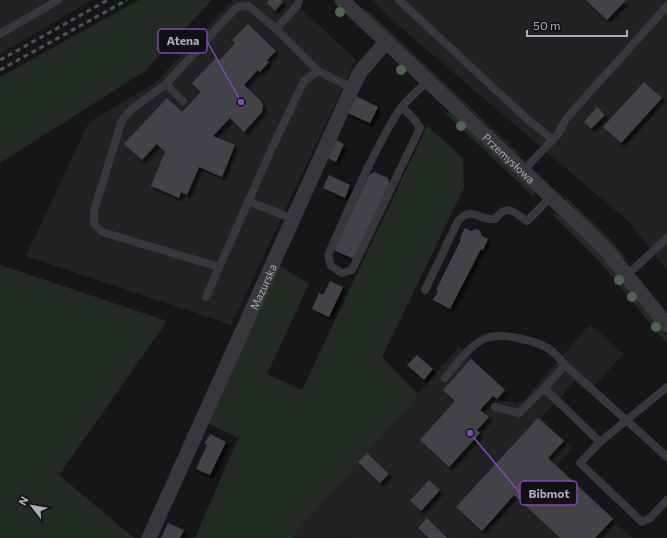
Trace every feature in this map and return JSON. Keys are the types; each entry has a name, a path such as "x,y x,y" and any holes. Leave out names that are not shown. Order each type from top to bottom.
{"street":[{"name":"Przemysłowa","path":"342,0 607,251 667,325"},
{"name":"Mazurska","path":"149,538 352,88 361,72 386,42"}],"lane":[{"path":"0,34 58,0"},
{"path":"276,29 296,6 299,0"},
{"path":"399,0 526,118 553,140"},
{"path":"219,267 102,232 94,224 94,211 122,120 132,109 166,84 238,7 249,6 276,29 318,71 352,88"},
{"path":"523,171 553,140 566,119 667,6"},
{"path":"206,297 248,201 304,81 318,71"},
{"path":"402,107 414,119 420,128 352,270 342,273 330,266 328,255 370,164 402,107 427,81"},
{"path":"166,84 183,101"},
{"path":"425,290 458,221 463,215 474,213 488,220 495,219 500,212 507,209 527,221 551,197"},
{"path":"248,201 293,219"},
{"path":"627,275 667,238"},
{"path":"445,378 474,345 486,338 497,336 536,342 553,352 565,365 667,457"},
{"path":"495,407 519,413 565,365"},
{"path":"667,387 600,442 580,463 642,522 650,518 667,500"},
{"path":"544,388 600,442"}],"shaded area":[{"path":"0,0 92,0 0,54"},
{"path":"139,0 212,0 145,71 0,163 0,77"},
{"path":"233,0 292,0 356,60 231,325 26,256 89,122 155,83"},
{"path":"371,0 667,0 667,270 629,222 393,21"},
{"path":"364,11 368,11 523,157 515,152"},
{"path":"444,112 451,113 532,188 534,197"},
{"path":"427,126 463,158 464,188 382,357 418,394 291,538 195,538 238,438 206,422 279,265 309,284 267,374 302,390"},
{"path":"564,195 609,238 629,262 622,257 566,200"},
{"path":"551,213 561,217 575,228 611,266 667,336 667,344 600,262"},
{"path":"0,265 167,321 59,475 134,538 0,538"},
{"path":"590,324 624,354 588,392 575,381 541,418 573,448 557,465 615,519 615,522 632,538 291,537 459,347 508,392 500,401 518,402 523,401"}],"building":[{"path":"269,0 281,0 283,2 275,11 267,3"},
{"path":"586,0 626,0 607,20"},
{"path":"248,24 276,51 267,60 269,62 260,72 258,70 244,85 260,100 263,105 262,112 244,132 230,118 213,136 235,145 222,177 199,167 187,195 181,192 179,198 151,186 165,152 157,144 142,160 124,144 167,98 182,112 201,92 192,83 216,58 219,61 235,43 232,40"},
{"path":"644,82 662,98 621,143 603,127"},
{"path":"356,96 378,107 370,123 348,113"},
{"path":"597,107 605,115 591,129 584,122"},
{"path":"336,140 344,144 336,162 328,158"},
{"path":"374,172 388,178 389,184 354,259 334,250 369,175"},
{"path":"329,175 350,185 345,198 323,188"},
{"path":"465,228 471,231 476,229 480,231 482,236 488,239 483,250 481,249 450,309 433,300 438,291 436,290 461,240 460,238"},
{"path":"330,281 343,287 329,317 312,309 319,293 323,295"},
{"path":"417,355 433,369 424,380 407,365"},
{"path":"471,359 505,390 497,399 493,396 480,410 489,417 477,430 480,433 449,467 420,440 455,401 443,390"},
{"path":"538,418 564,441 548,458 613,519 595,538 560,538 514,495 482,531 456,507"},
{"path":"210,434 226,442 210,475 196,469 207,445 204,444"},
{"path":"367,453 389,474 380,483 358,462"},
{"path":"429,480 440,490 421,511 410,501"},
{"path":"427,518 447,538 429,538 418,528"},
{"path":"168,523 184,530 180,538 161,538"}],"railway":[{"path":"0,60 108,0"},
{"path":"0,70 127,0"}],"place":[{"name":"Atena","path":"241,102"},
{"name":"Bibmot","path":"470,433"}]}
